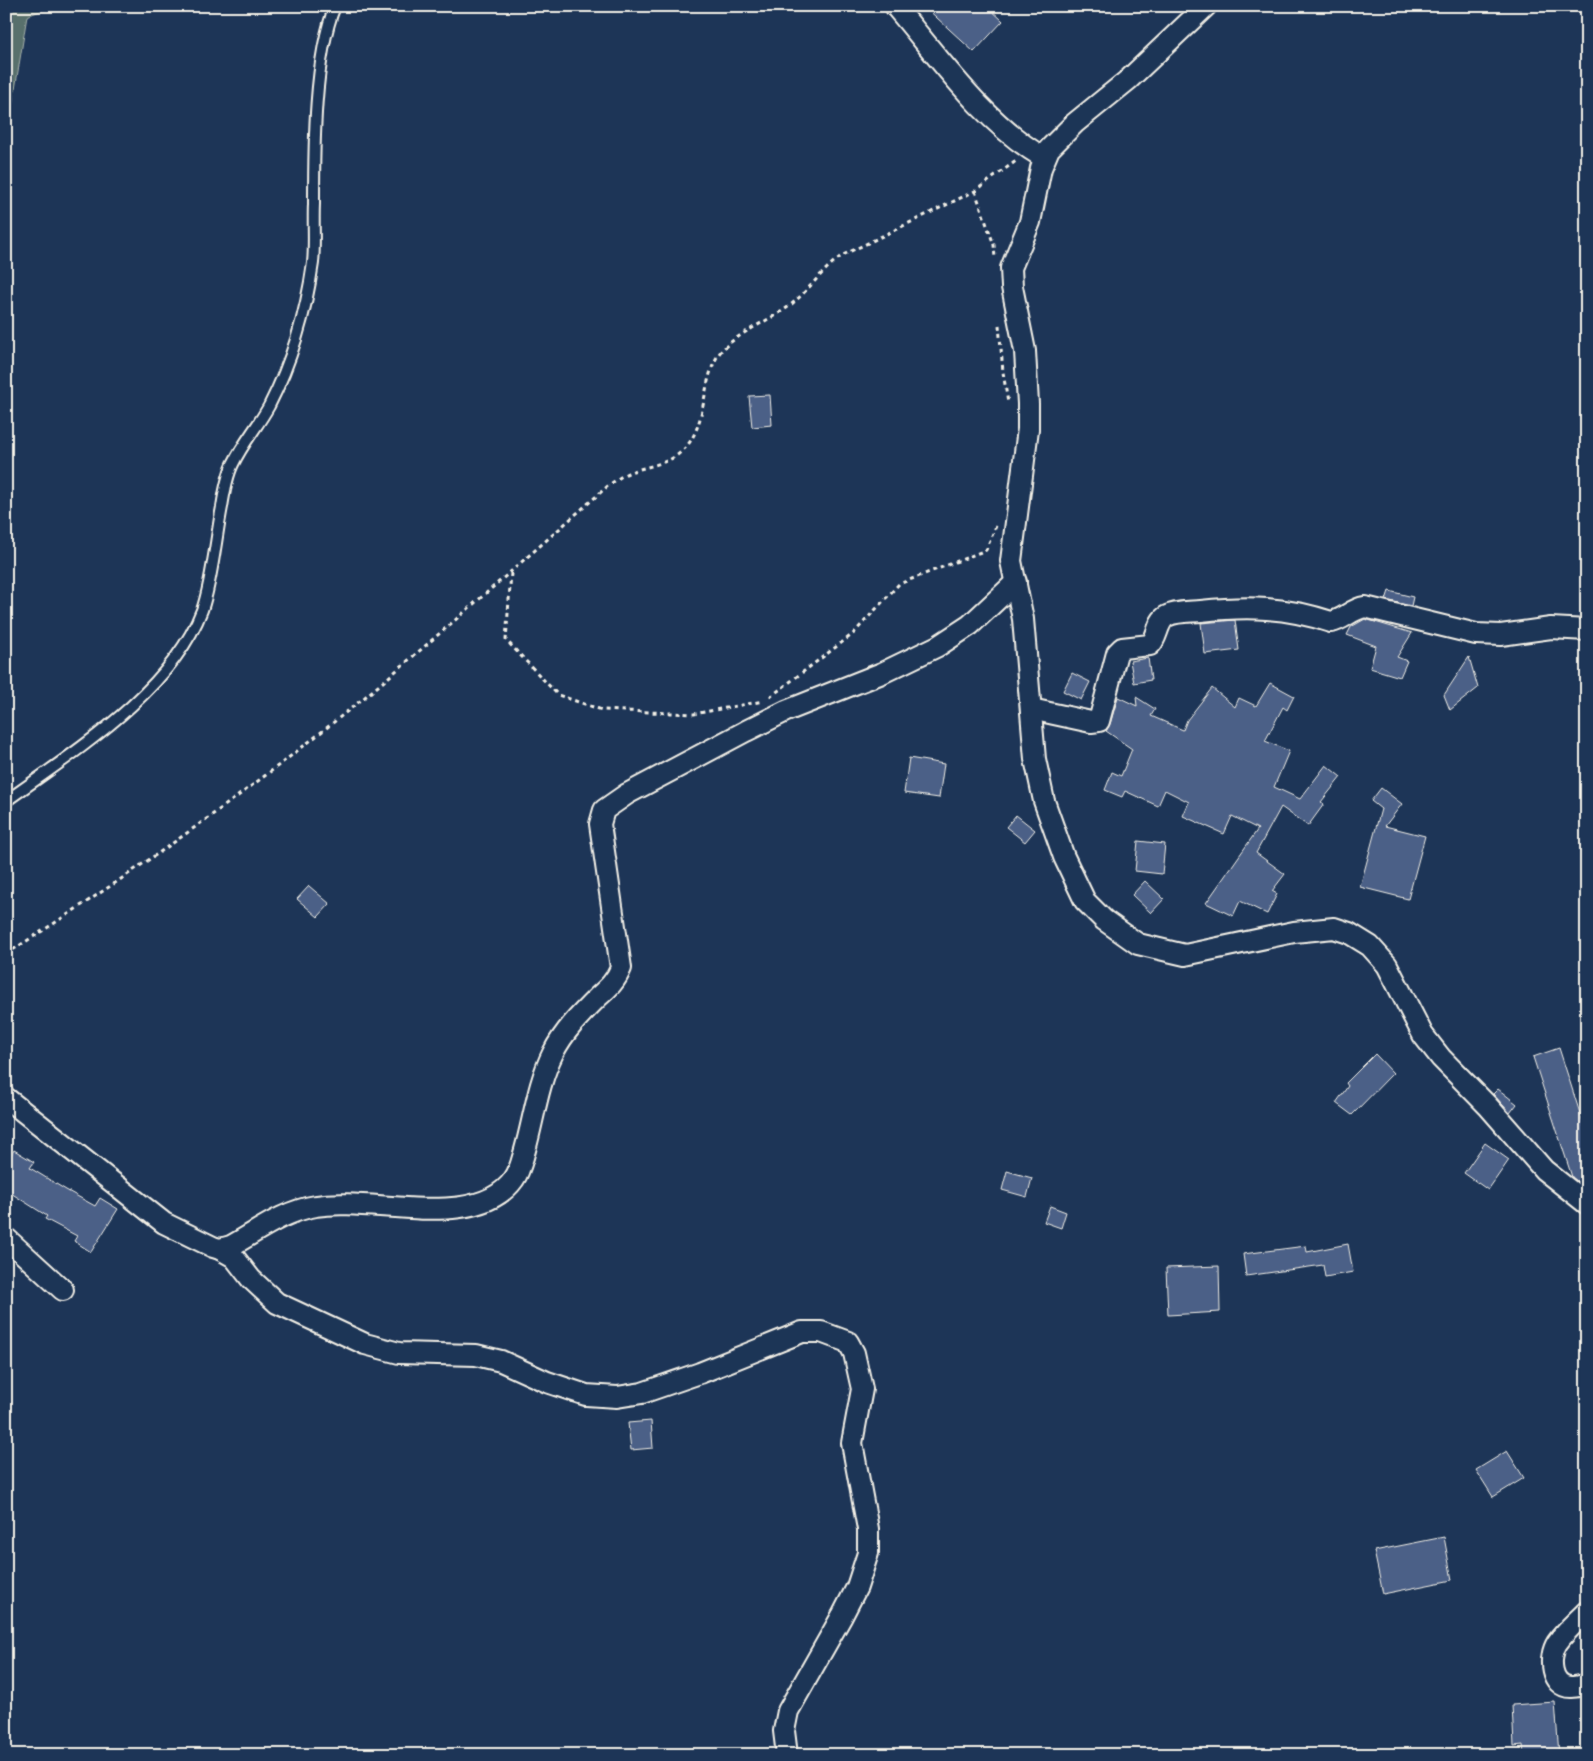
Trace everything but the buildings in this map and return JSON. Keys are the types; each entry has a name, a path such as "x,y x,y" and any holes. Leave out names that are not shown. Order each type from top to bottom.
{"street":[{"path":"895,6 985,110 1037,154"},
{"path":"1206,6 1128,80 1037,154 1030,222 1011,268 1010,278 1028,379 1028,429 1012,561 1023,619 1037,774 1052,828 1070,872 1085,901 1104,920 1138,944 1185,955 1319,928 1341,930 1357,937 1376,951 1387,964 1423,1035 1450,1069 1488,1106 1544,1170 1587,1204"},
{"path":"220,1248 231,1246 256,1230 294,1212 314,1206 348,1204 452,1209 475,1204 506,1188 516,1177 519,1169 548,1066 556,1048 573,1023 612,985 621,968 600,824 604,810 627,794 755,727 882,673 938,646 970,625 1016,582"},
{"path":"1031,709 1091,722 1099,721 1117,653 1122,648 1150,646 1155,641 1161,622 1166,616 1185,612 1233,608 1278,609 1337,622 1355,608 1365,607 1476,634 1501,635 1551,628 1587,630"},
{"path":"6,1098 164,1223 197,1240 220,1248 234,1257 251,1279 276,1303 365,1344 399,1353 468,1354 485,1357 586,1395 617,1397 642,1393 707,1370 802,1332 821,1332 848,1342 854,1353 862,1389 852,1443 868,1529 868,1553 857,1587 788,1711 784,1731 787,1755"},
{"path":"6,1238 63,1290"},
{"path":"1587,1611 1556,1645 1552,1659 1553,1675 1562,1685 1572,1688 1587,1684"}],"lane":[{"path":"6,801 106,730 153,683 187,640 202,609 224,496 232,465 268,406 292,354 305,311 313,261 314,154 320,82 324,46 335,6"}],"path":[{"path":"6,954 88,903 249,787 376,688 609,485 626,473 672,459 682,452 693,438 700,421 712,366 718,355 788,307 811,286 830,264 843,255 975,191 1037,154"},
{"path":"975,191 994,245 995,264"},
{"path":"999,319 1002,372 1009,407"},
{"path":"511,572 506,640 558,695 602,710 694,714 766,700 853,634 899,584 986,550 997,524"}],"green space":[{"path":"6,6 53,6 27,16 6,145"}]}
